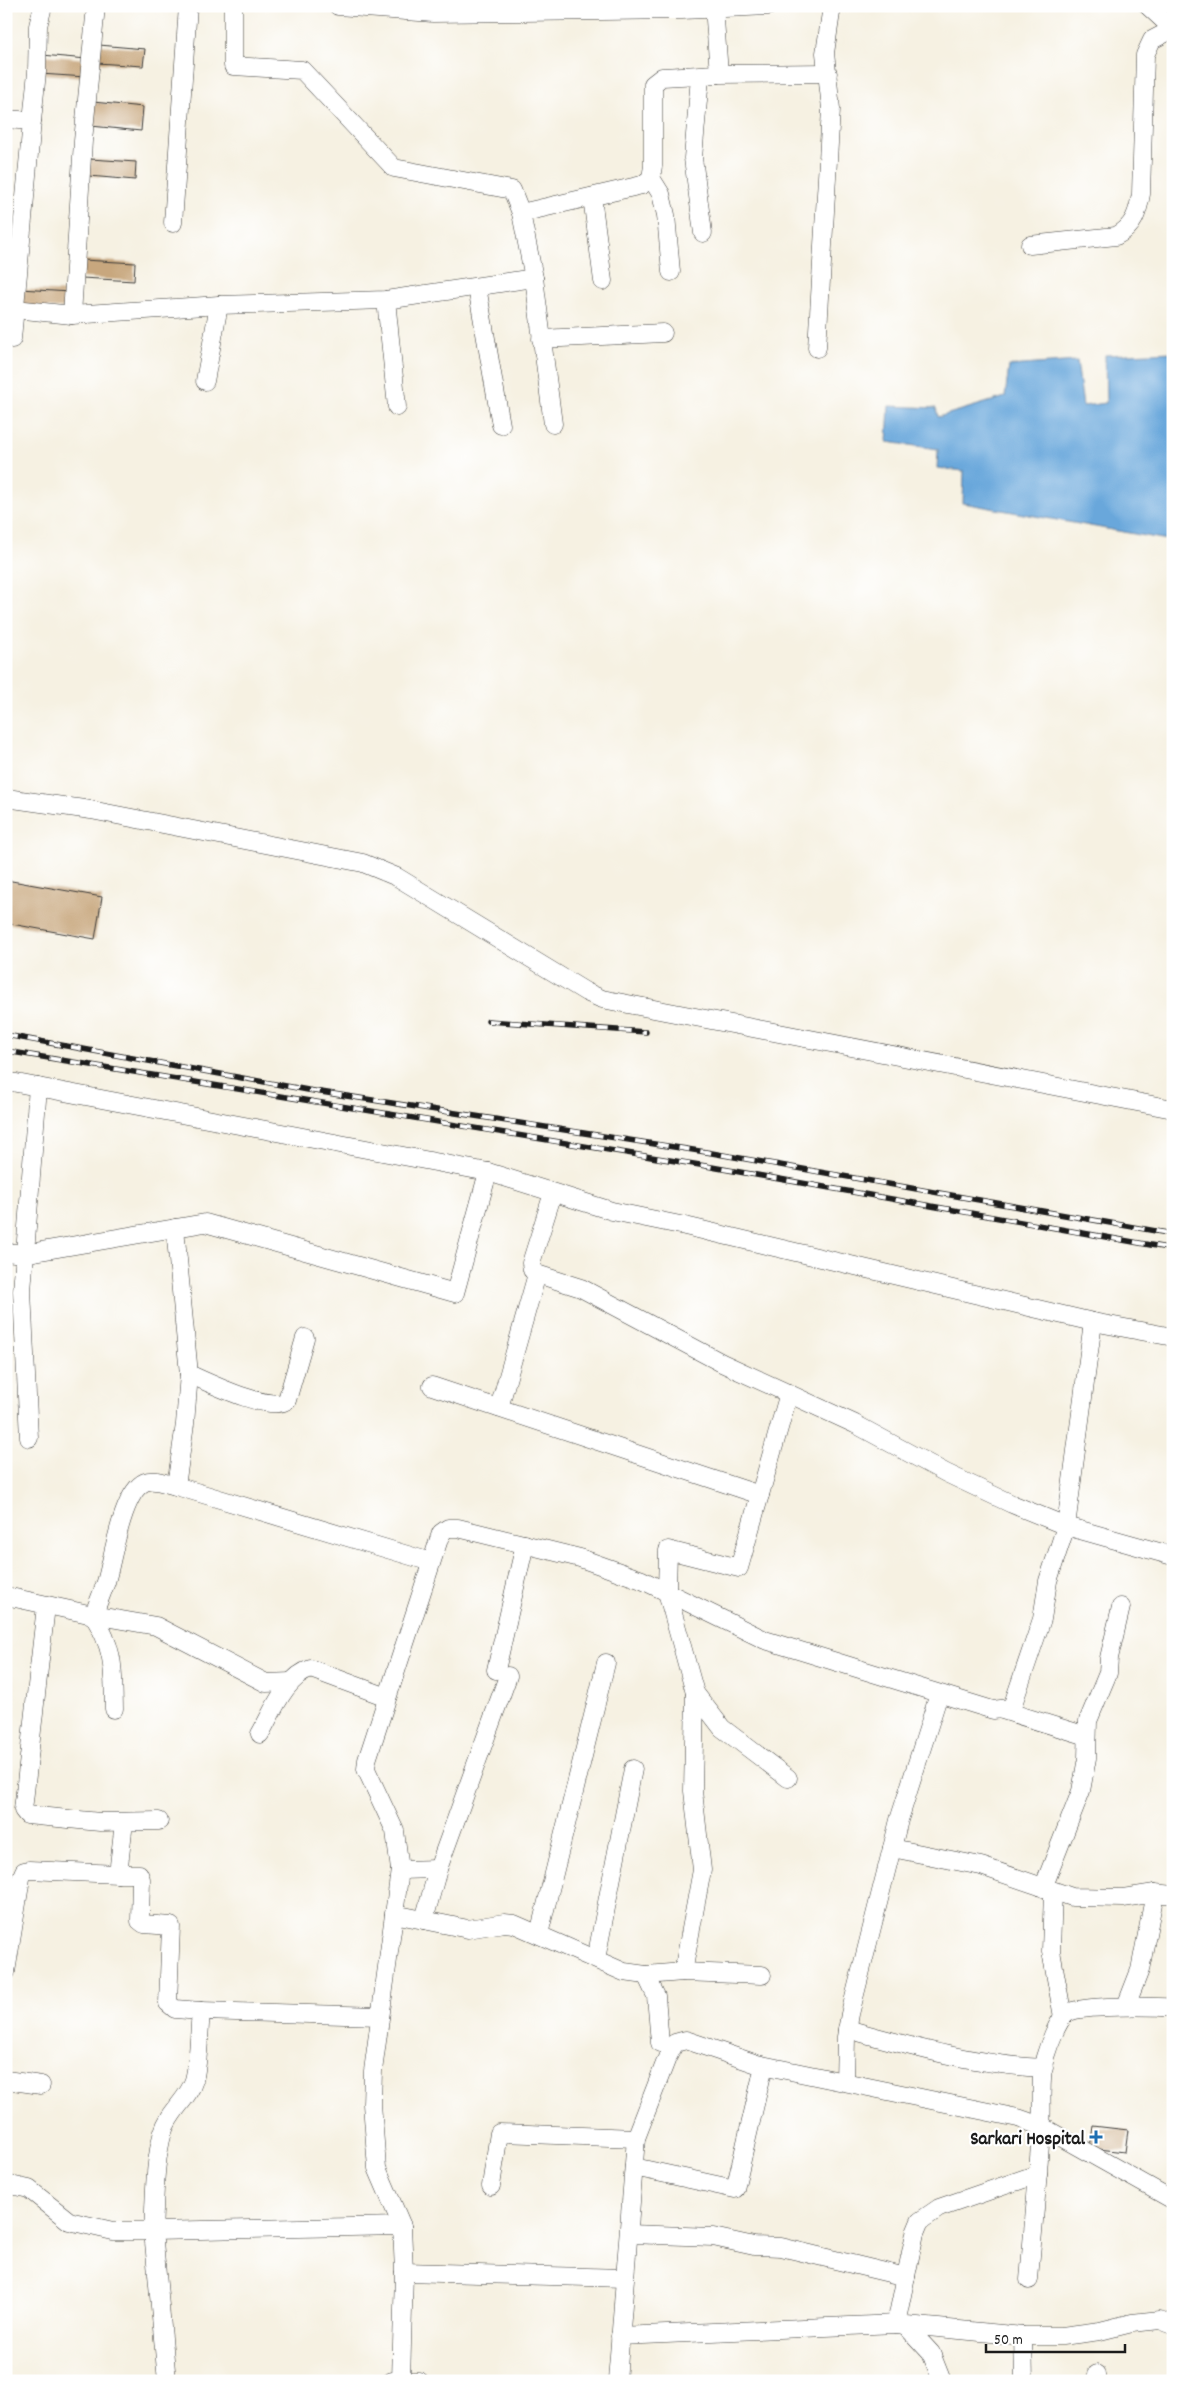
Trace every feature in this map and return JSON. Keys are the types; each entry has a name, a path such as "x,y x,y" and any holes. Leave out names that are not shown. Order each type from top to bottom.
{"street":[{"path":"12,339 37,72 38,26 44,6"},
{"path":"72,315 83,141 96,6"},
{"path":"173,224 188,6"},
{"path":"233,6 233,66 302,70 394,168 512,190 521,213 534,278 553,424"},
{"path":"338,6 433,13 768,6"},
{"path":"817,348 831,109 825,53 832,6"},
{"path":"1030,245 1116,236 1125,232 1138,211 1141,194 1145,54 1152,40 1173,29 1148,6"},
{"path":"714,8 719,74"},
{"path":"671,272 666,215 661,194 651,178 653,166 653,84 662,77 700,77 719,74 828,73"},
{"path":"700,77 693,158 703,233"},
{"path":"6,119 32,121"},
{"path":"521,213 642,185 651,178"},
{"path":"592,197 603,281"},
{"path":"15,310 72,315 218,305 386,300 534,278"},
{"path":"477,287 501,425"},
{"path":"386,300 397,407"},
{"path":"205,381 218,305"},
{"path":"541,339 663,333"},
{"path":"6,798 91,810 363,863 397,877 586,992 602,999 1173,1110"},
{"path":"6,1080 488,1172 612,1211 685,1226 1093,1322 1173,1336"},
{"path":"29,1438 14,1291 15,1253 38,1087"},
{"path":"15,1253 205,1224 455,1293 488,1172"},
{"path":"553,1193 531,1263 532,1270 536,1274 580,1288 722,1363 855,1424 946,1473 1012,1504 1066,1526 1173,1556"},
{"path":"175,1228 189,1374 185,1424 176,1486"},
{"path":"499,1408 536,1274"},
{"path":"402,2381 404,2272 402,2226 377,2168 373,2071 400,1870 395,1831 366,1768 387,1697 442,1533 448,1528 458,1528 580,1558 642,1580 765,1640 993,1710 1009,1708 1013,1704 1042,1619 1049,1576 1066,1526 1093,1322"},
{"path":"189,1374 231,1392 275,1405 283,1404 287,1400 304,1338"},
{"path":"432,1386 760,1495"},
{"path":"683,1972 702,1870 693,1791 694,1694 667,1592 668,1550 739,1568 788,1393"},
{"path":"114,1709 113,1662 106,1636 94,1615 106,1582 120,1526 134,1493 146,1482 153,1481 176,1486 431,1562"},
{"path":"424,1920 438,1869 502,1673 525,1544"},
{"path":"6,1596 46,1606 156,1626 266,1683 291,1682"},
{"path":"46,1606 23,1810 27,1814 75,1821 159,1821"},
{"path":"1029,2280 1045,2057 1063,2017 1051,1951 1048,1890 1081,1791 1087,1758 1088,1721 1108,1673 1109,1658 1120,1607"},
{"path":"539,1934 606,1663"},
{"path":"260,1734 291,1682 302,1672 311,1669 387,1697"},
{"path":"694,1694 722,1728 788,1778"},
{"path":"845,2082 847,2029 864,1954 898,1820 939,1694"},
{"path":"1002,1710 1087,1736"},
{"path":"596,1958 633,1770"},
{"path":"118,1874 124,1822"},
{"path":"892,1848 981,1866 1048,1890 1072,1896 1123,1898 1155,1892 1173,1895"},
{"path":"400,1870 438,1869"},
{"path":"6,1972 24,1871 139,1874 141,1879 140,1921 144,1924 171,1926 168,2002 175,2009 380,2016"},
{"path":"1126,2006 1140,1970 1155,1892"},
{"path":"394,1914 468,1929 504,1923 514,1924 596,1958 624,1972 646,1975 683,1972 762,1975"},
{"path":"646,1975 656,1996 660,2043"},
{"path":"1063,2017 1074,2011 1126,2006 1173,2008"},
{"path":"167,2381 153,2231 159,2147 170,2114 186,2096 194,2080 201,2011"},
{"path":"847,2029 932,2053 991,2064 1044,2068"},
{"path":"617,2381 636,2138 667,2058 675,2043 686,2040 764,2066 1018,2118 1041,2126 1173,2200"},
{"path":"634,2167 735,2189 764,2066"},
{"path":"6,2080 41,2085"},
{"path":"490,2186 499,2133 636,2138"},
{"path":"901,2325 906,2277 915,2233 920,2221 939,2208 1038,2174"},
{"path":"6,2184 29,2190 68,2221 113,2231 402,2226"},
{"path":"629,2234 713,2237 754,2246 787,2248 906,2277"},
{"path":"404,2272 625,2278"},
{"path":"620,2336 901,2325 1023,2336 1062,2336 1160,2320 1173,2325"},
{"path":"901,2325 931,2353 942,2381"},
{"path":"1023,2336 1024,2381"},
{"path":"392,2381 419,2381"}],"water":[{"path":"1173,352 1173,541 963,503 964,471 937,468 938,449 887,442 889,406 936,408 938,417 1005,397 1009,366 1077,361 1083,406 1106,403 1105,355"}],"building":[{"path":"99,45 145,49 143,66 97,63"},
{"path":"42,55 87,59 86,77 40,74"},
{"path":"93,102 143,107 141,131 91,126"},
{"path":"90,159 136,162 135,180 89,176"},
{"path":"83,260 135,263 134,281 82,278"},
{"path":"19,289 71,292 70,309 18,306"},
{"path":"6,880 102,897 95,939 6,923"},
{"path":"1093,2126 1128,2130 1125,2152 1090,2148"}],"railway":[{"path":"488,1021 646,1032"},
{"path":"6,1035 308,1090 706,1152 1173,1234"},
{"path":"6,1051 706,1166 1173,1249"}],"place":[{"name":"Sarkari Hospital","path":"1096,2137"}]}
